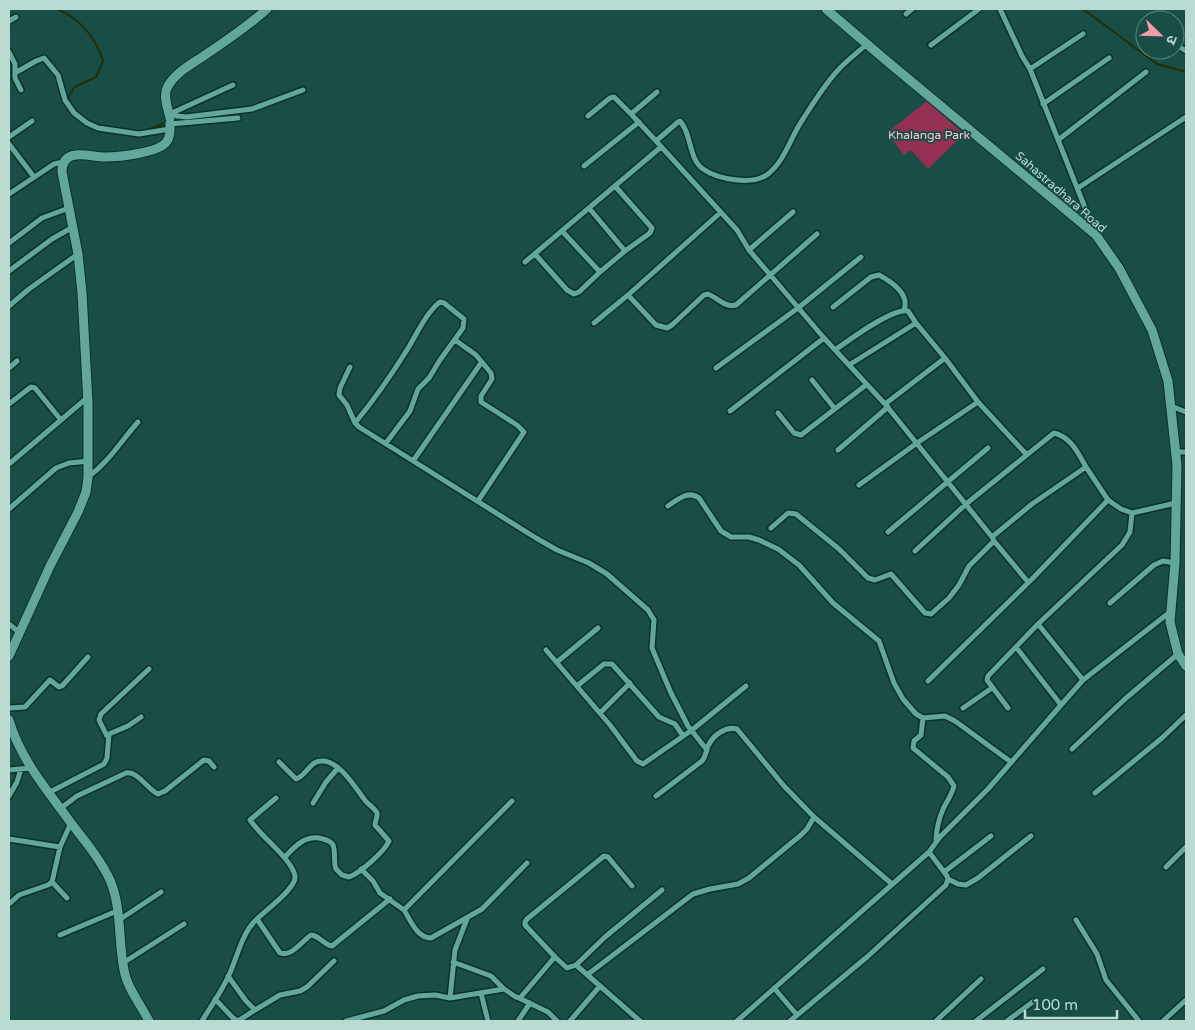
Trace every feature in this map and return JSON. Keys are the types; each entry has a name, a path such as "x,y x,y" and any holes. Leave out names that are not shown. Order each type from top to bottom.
{"street":[{"path":"9,194 56,163 64,162 72,156 80,154 108,157 126,155 155,149 167,141 170,120 166,93 172,81 184,69 267,9"},
{"name":"Sahastradhara Road","path":"826,9 1096,236 1119,268 1152,330 1168,381 1177,465 1175,562 1170,622 1178,654 1186,666"},
{"path":"906,14 912,9"},
{"path":"931,45 979,9"},
{"path":"1000,9 1030,69 1096,236"},
{"path":"9,21 16,17"},
{"path":"1030,69 1083,34"},
{"path":"656,141 680,122 686,130 693,154 701,168 735,180 764,177 779,162 802,120 830,81 840,68 866,44"},
{"path":"9,52 15,64 15,79 21,90"},
{"path":"15,73 44,58 58,75 64,100 74,113 87,123 98,128 139,134 170,120 233,85"},
{"path":"1043,104 1110,58"},
{"path":"1058,140 1146,72"},
{"path":"170,120 177,116 186,117 257,108 303,90"},
{"path":"631,114 657,92"},
{"path":"588,116 610,98 616,99 639,122 737,230 749,250 798,308 886,406 1028,582"},
{"path":"1078,188 1186,117"},
{"path":"170,120 238,118"},
{"path":"9,137 32,121"},
{"path":"584,166 639,122"},
{"path":"9,144 34,177"},
{"path":"524,262 661,147"},
{"path":"9,656 50,566 84,499 88,477 88,397 78,254 62,172 64,162"},
{"path":"535,254 567,290 574,294 579,292 600,272 652,230 615,186"},
{"path":"9,243 42,218 70,207"},
{"path":"589,208 626,251"},
{"path":"594,323 720,212"},
{"path":"749,250 793,212"},
{"path":"9,271 52,239 73,227"},
{"path":"562,231 600,272"},
{"path":"628,295 656,325 667,328 704,295 711,295 726,305 736,305 817,234"},
{"path":"9,306 29,288 78,254"},
{"path":"716,368 798,308 861,257"},
{"path":"833,307 871,277 879,275 897,288 904,296 906,304 904,310 872,325 835,350"},
{"path":"355,423 373,401 402,358 428,314 440,302 444,303 464,319 463,328 429,378 418,389 410,411 386,443"},
{"path":"904,310 908,311 978,402 1026,454"},
{"path":"849,365 916,323"},
{"path":"730,411 824,338"},
{"path":"455,340 476,355 491,373 492,378 481,396 481,402 517,425 524,432 478,501"},
{"path":"838,450 886,406 945,358"},
{"path":"9,368 17,361"},
{"path":"413,461 481,363"},
{"path":"350,368 340,388 339,395 347,405 355,423 557,550 601,570 625,588 648,610 654,620 652,648 657,660 671,693 692,730 707,750"},
{"path":"812,380 835,409"},
{"path":"778,412 798,436 866,385"},
{"path":"9,404 31,386 62,420"},
{"path":"9,464 88,397"},
{"path":"859,485 978,402"},
{"path":"1171,406 1186,412"},
{"path":"88,477 104,465 138,422"},
{"path":"915,551 966,504 1054,433 1061,434 1068,439 1108,500 1121,509 1132,513 1176,503"},
{"path":"888,532 988,448"},
{"path":"1176,452 1186,452"},
{"path":"9,509 56,468 69,463 89,461"},
{"path":"771,528 788,513 796,514 838,549 868,578 875,580 891,574 928,614 934,613 950,598 969,566 993,539 1032,504 1086,467"},
{"path":"668,506 684,496 694,494 726,535 759,540 778,550 799,565 833,603 879,641 899,691 916,714 924,718 945,716 1011,762"},
{"path":"928,681 1108,500"},
{"path":"1008,708 987,680 988,676 1038,624 1122,545 1130,532 1132,513"},
{"path":"1110,603 1154,565 1163,561 1175,562"},
{"path":"737,1021 929,852 1083,680 1171,612"},
{"path":"9,624 20,633"},
{"path":"1038,624 1083,680"},
{"path":"557,662 598,628"},
{"path":"1016,647 1061,706"},
{"path":"546,650 600,713 637,761 643,764 692,730 746,686"},
{"path":"1072,749 1125,699 1178,654"},
{"path":"9,708 26,708 49,680 62,686 88,657"},
{"path":"577,686 604,664 610,663 621,672 659,717 675,724 683,736"},
{"path":"50,792 104,764 107,758 108,736 99,720 101,714 150,669"},
{"path":"600,713 630,683"},
{"path":"963,708 992,688"},
{"path":"1095,793 1162,738 1186,715"},
{"path":"108,736 141,717"},
{"path":"924,718 921,735 914,741 913,748 948,777 954,786 938,824 936,843"},
{"path":"9,720 16,741 31,768 50,792 106,873 113,890 123,963 128,983 149,1021"},
{"path":"656,796 702,760 716,736 730,728 738,729 784,786 814,817 892,884"},
{"path":"61,808 77,796 126,772 133,773 158,794 204,760 209,761 214,767"},
{"path":"279,762 296,779 300,778 316,762 331,763 349,778 359,790 364,800 376,812 375,825 388,839 387,845 352,876 345,877 334,867 333,846 331,842 320,838 313,837 303,840 285,857"},
{"path":"9,770 31,768"},
{"path":"313,803 326,782 338,768"},
{"path":"9,796 17,782 20,769"},
{"path":"202,1021 228,976 242,941 251,925 290,889 295,881 295,876 285,857 266,840 250,820 276,798"},
{"path":"404,910 512,801"},
{"path":"587,975 693,894 710,888 738,884 749,878 801,835 814,817"},
{"path":"9,904 19,894 52,882 60,847 71,823"},
{"path":"944,872 991,836"},
{"path":"929,852 948,879 958,884 966,885 978,878 1031,836"},
{"path":"9,839 60,847"},
{"path":"1166,867 1185,850"},
{"path":"632,886 608,857 604,856 527,919 525,925 567,968 576,965 605,937 662,890"},
{"path":"361,869 380,893 404,910 419,933 431,938 482,910 528,863"},
{"path":"790,1021 867,957 942,889 948,879"},
{"path":"52,882 67,898"},
{"path":"60,935 118,916 162,892"},
{"path":"257,919 280,953 285,955 311,935 315,935 329,946 332,946 390,899"},
{"path":"450,998 455,950 467,918"},
{"path":"1076,920 1096,954 1106,980 1139,1021"},
{"path":"123,963 184,924"},
{"path":"519,998 553,959 556,958"},
{"path":"216,998 233,1018 238,1021 280,995 300,991 312,983 334,961"},
{"path":"453,962 491,976 504,989 548,1012 557,1021"},
{"path":"576,965 640,1021"},
{"path":"976,1021 1043,969"},
{"path":"228,976 255,1010"},
{"path":"936,1021 981,979"},
{"path":"570,1021 600,986"},
{"path":"774,988 797,1014"},
{"path":"346,1021 384,1011 404,1000 418,996 435,995 450,998 504,989"},
{"path":"481,993 488,1021"},
{"path":"1162,1021 1186,1000"},
{"path":"1006,1021 1034,1001"},
{"path":"518,1021 530,1003"}],"green space":[{"name":"Khalanga Park","path":"927,101 964,134 928,169 911,150 904,155 887,133"}],"waterway":[{"path":"57,9 86,29 96,44 103,61 96,77 74,87 68,98 71,104"},
{"path":"1083,9 1157,64 1186,72"},
{"path":"173,121 193,120"},
{"path":"147,130 168,122"}]}
